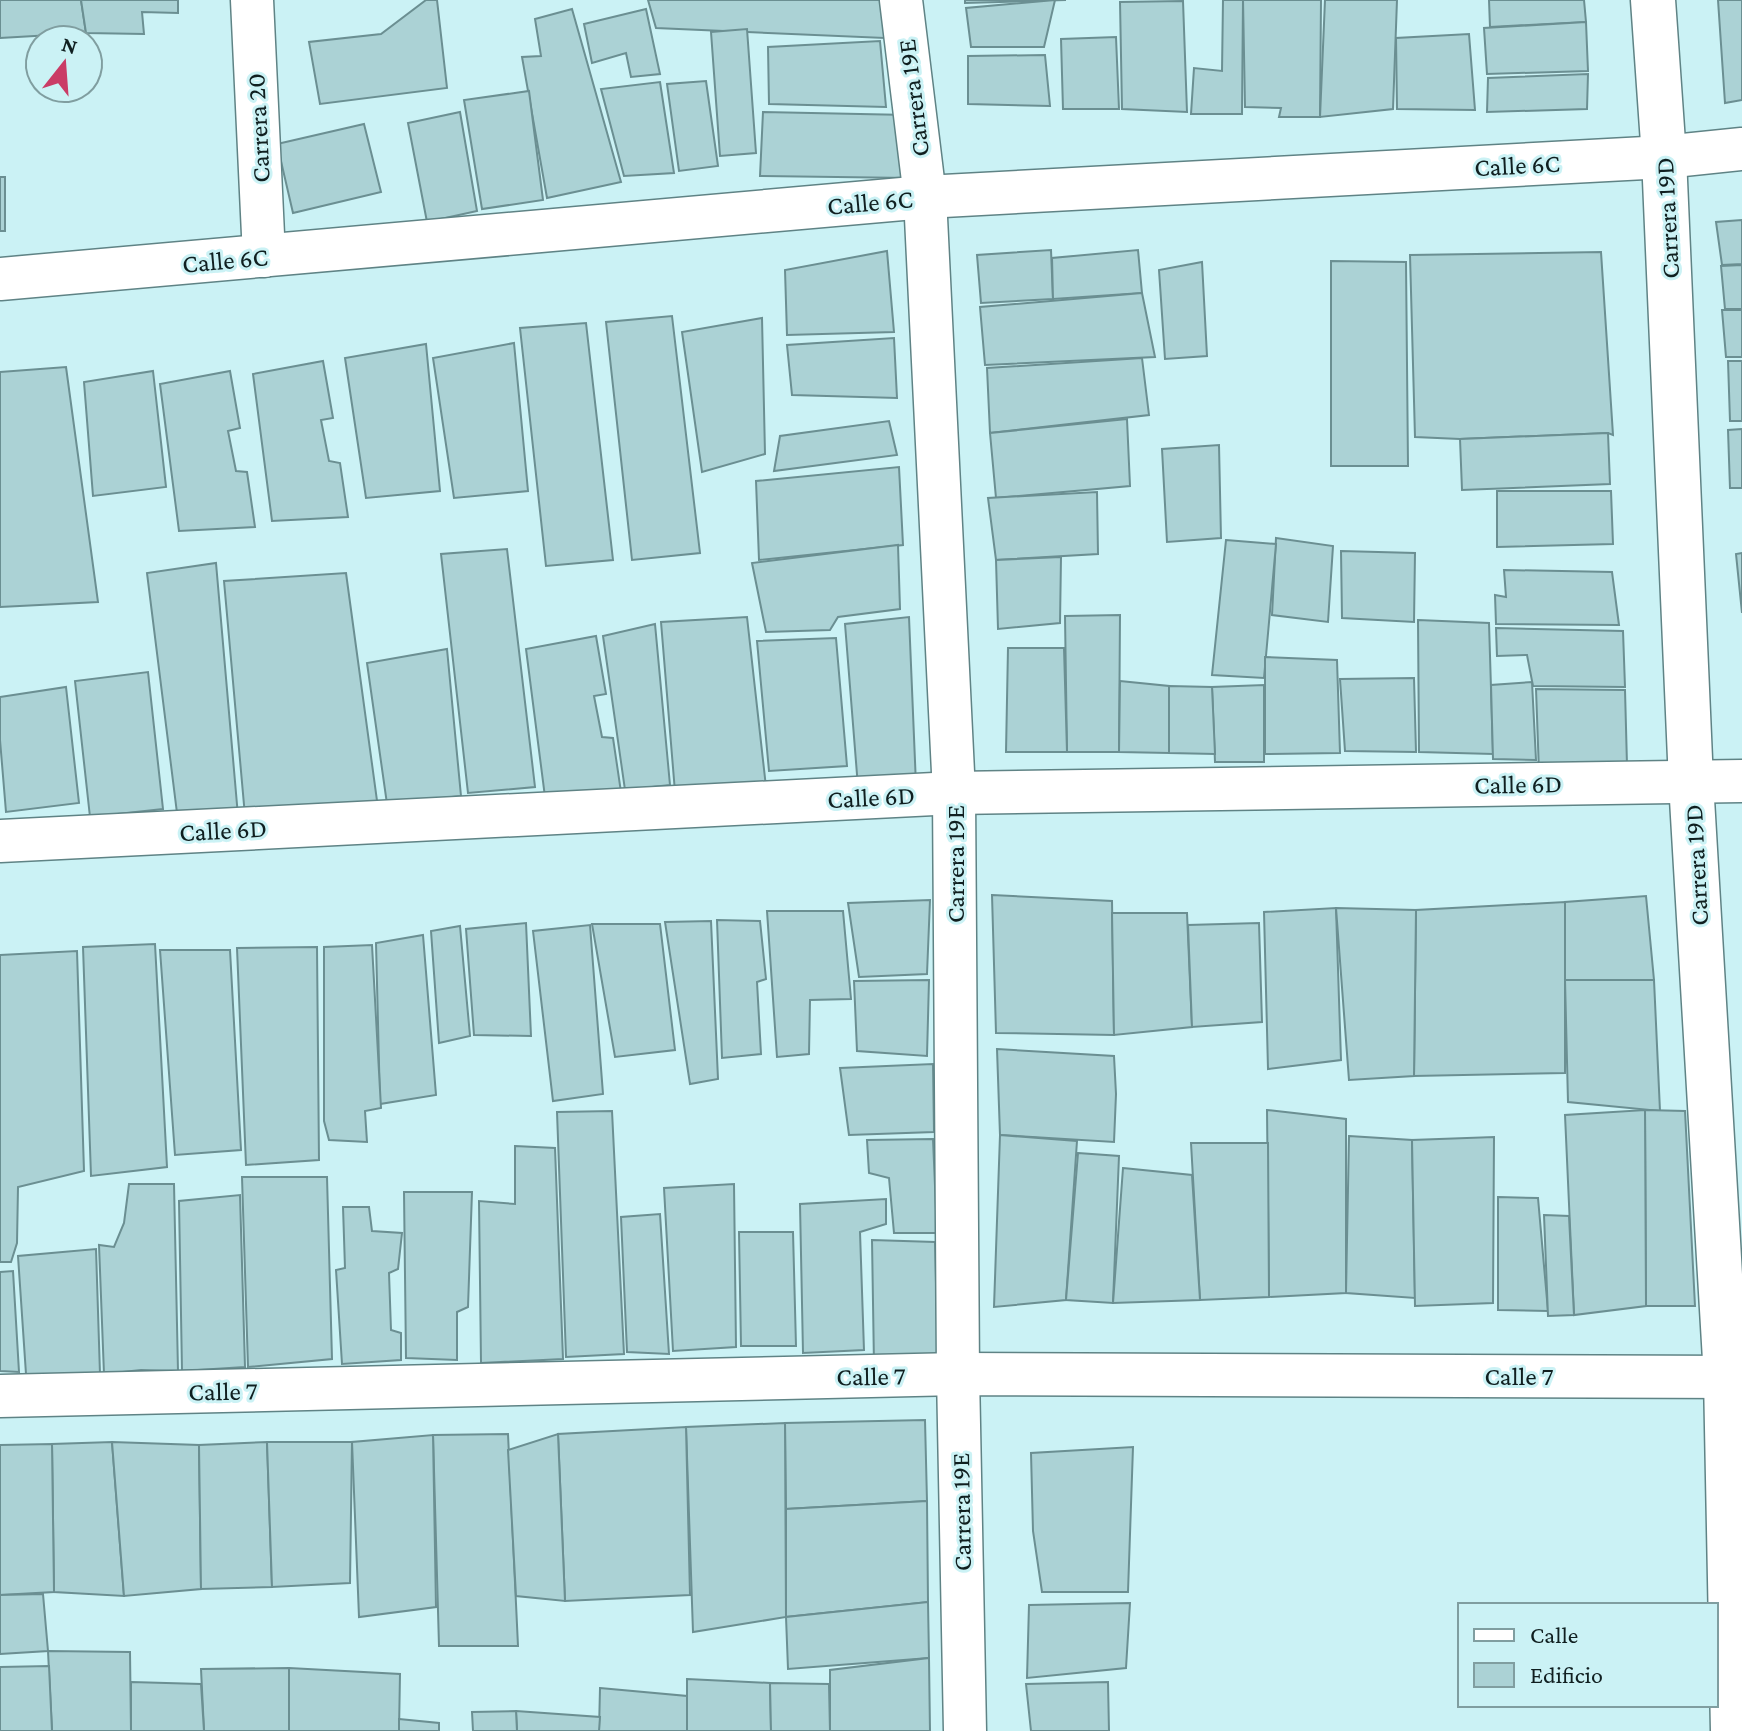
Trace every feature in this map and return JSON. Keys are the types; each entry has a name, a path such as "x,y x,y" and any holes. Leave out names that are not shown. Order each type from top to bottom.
{"street":[{"name":"Carrera 20","path":"252,0 264,256"},
{"name":"Carrera 19E","path":"901,0 925,197 954,793 958,1374 965,1731"},
{"name":"Carrera 19D","path":"1653,0 1664,157 1691,782 1734,1377 1733,1731"},
{"name":"Calle 6C","path":"0,279 925,197 1664,157 1742,149"},
{"name":"Calle 6D","path":"0,841 954,793 1742,781"},
{"name":"Calle 7","path":"0,1396 958,1374 1734,1377"}],"building":[{"path":"0,0 81,0 85,24 24,24 24,37 0,38"},
{"path":"81,0 178,0 178,13 142,12 144,34 104,33 104,24 85,24"},
{"path":"426,0 437,0 447,88 320,104 309,42 381,34"},
{"path":"648,0 903,0 908,39 656,28"},
{"path":"965,0 1066,0 965,3"},
{"path":"1055,0 1044,47 971,47 966,8"},
{"path":"1223,0 1243,0 1242,114 1191,114 1194,68 1222,71"},
{"path":"1243,0 1321,0 1320,117 1279,117 1281,108 1245,107"},
{"path":"1325,0 1397,0 1393,109 1320,117"},
{"path":"1489,0 1584,0 1586,22 1490,27"},
{"path":"1718,0 1742,0 1742,100 1725,103"},
{"path":"1183,1 1187,112 1122,109 1120,2"},
{"path":"572,9 621,182 547,198 522,57 541,56 535,19"},
{"path":"646,9 660,74 631,77 626,53 592,63 584,24"},
{"path":"1586,22 1588,71 1487,74 1484,28"},
{"path":"747,29 756,153 720,156 711,32"},
{"path":"1469,34 1475,110 1397,109 1396,38"},
{"path":"1116,37 1119,109 1063,109 1061,39"},
{"path":"880,41 886,107 769,104 768,47"},
{"path":"1045,55 1050,106 968,104 968,56"},
{"path":"1588,74 1587,109 1487,112 1488,78"},
{"path":"706,81 718,166 679,171 667,84"},
{"path":"660,82 674,173 624,176 601,89"},
{"path":"529,91 543,200 482,209 464,100"},
{"path":"460,112 477,211 427,222 408,123"},
{"path":"763,112 908,115 910,178 760,176"},
{"path":"364,124 381,192 293,213 277,144"},
{"path":"0,177 5,177 5,231 0,231"},
{"path":"1742,220 1742,264 1722,265 1716,222"},
{"path":"1051,250 1053,299 981,303 977,255"},
{"path":"1138,250 1142,293 1053,299 1052,258"},
{"path":"887,251 894,332 787,335 785,270"},
{"path":"1601,252 1613,435 1460,439 1415,437 1410,255"},
{"path":"1331,261 1406,262 1408,466 1331,466"},
{"path":"1202,262 1207,356 1165,359 1159,270"},
{"path":"1742,265 1742,309 1725,309 1721,266"},
{"path":"1142,293 1155,357 985,365 980,307"},
{"path":"1722,310 1742,310 1742,357 1726,357"},
{"path":"672,316 700,553 632,560 606,322"},
{"path":"762,318 765,454 702,472 682,332"},
{"path":"586,323 613,560 546,566 520,328"},
{"path":"894,338 897,398 792,395 787,345"},
{"path":"514,343 528,491 454,498 433,358"},
{"path":"426,344 440,491 366,498 345,358"},
{"path":"1142,358 1149,415 990,433 987,368"},
{"path":"323,361 333,418 321,420 329,461 340,463 348,517 272,521 253,374"},
{"path":"1728,361 1742,361 1742,421 1730,421"},
{"path":"66,367 98,602 0,607 0,372"},
{"path":"153,371 166,487 93,496 84,382"},
{"path":"230,371 240,428 228,431 236,471 247,472 255,527 179,531 160,384"},
{"path":"1127,419 1130,486 996,498 990,433"},
{"path":"889,421 897,455 774,471 780,436"},
{"path":"1742,429 1742,488 1730,488 1728,430"},
{"path":"1608,433 1610,484 1462,490 1460,439"},
{"path":"1219,445 1221,538 1167,542 1162,449"},
{"path":"899,467 903,545 759,560 756,481"},
{"path":"1497,491 1611,491 1613,544 1497,547"},
{"path":"1097,492 1098,554 996,560 988,498"},
{"path":"1276,538 1333,546 1328,622 1272,615"},
{"path":"1226,540 1276,544 1264,678 1212,675"},
{"path":"898,545 900,609 838,617 830,630 766,632 752,563"},
{"path":"507,549 535,787 468,793 441,554"},
{"path":"1341,551 1415,553 1414,622 1342,618"},
{"path":"1742,553 1742,613 1736,554"},
{"path":"1061,557 1060,623 998,629 996,560"},
{"path":"216,563 238,816 178,821 147,573"},
{"path":"1504,570 1612,572 1619,625 1496,624 1495,595 1506,597"},
{"path":"346,573 378,808 245,816 224,581"},
{"path":"1120,615 1119,752 1067,752 1065,616"},
{"path":"747,617 766,787 675,792 661,622"},
{"path":"909,617 916,785 858,787 845,624"},
{"path":"1418,620 1489,623 1493,754 1419,752"},
{"path":"655,624 670,785 625,790 603,636"},
{"path":"1496,628 1623,631 1625,687 1533,686 1527,655 1497,656"},
{"path":"596,636 606,694 594,696 602,737 613,738 621,792 545,797 526,649"},
{"path":"836,638 847,766 769,771 757,641"},
{"path":"1008,648 1064,648 1067,752 1006,752"},
{"path":"447,649 461,796 387,804 367,663"},
{"path":"1265,657 1337,660 1340,753 1265,754"},
{"path":"148,672 163,809 90,817 75,681"},
{"path":"1414,678 1416,752 1345,751 1340,679"},
{"path":"1120,681 1169,686 1169,753 1119,752"},
{"path":"1532,682 1536,760 1493,759 1491,685"},
{"path":"1264,685 1264,762 1215,762 1212,687"},
{"path":"1169,686 1212,687 1215,754 1169,753"},
{"path":"66,687 79,803 6,812 0,697"},
{"path":"1536,689 1625,690 1627,765 1539,772"},
{"path":"992,895 1112,901 1114,1035 996,1033"},
{"path":"1646,896 1654,980 1565,980 1565,902"},
{"path":"930,900 927,974 859,977 848,903"},
{"path":"1565,902 1565,1073 1414,1076 1416,910"},
{"path":"1336,908 1341,1060 1268,1069 1264,912"},
{"path":"1336,908 1416,910 1414,1076 1349,1080"},
{"path":"767,911 843,911 851,999 810,1000 809,1054 777,1057"},
{"path":"1112,913 1187,913 1192,1027 1114,1035"},
{"path":"717,920 760,921 766,979 757,982 761,1054 722,1058"},
{"path":"711,921 718,1079 690,1084 665,922"},
{"path":"526,923 531,1036 474,1035 466,929"},
{"path":"1259,923 1262,1022 1192,1027 1188,925"},
{"path":"592,924 660,924 675,1050 615,1057"},
{"path":"590,925 603,1094 553,1101 533,931"},
{"path":"460,926 470,1036 439,1043 431,931"},
{"path":"423,935 436,1095 380,1104 376,943"},
{"path":"155,944 167,1167 91,1176 83,947"},
{"path":"372,945 381,1108 365,1111 367,1142 329,1140 324,1121 324,947"},
{"path":"317,947 319,1160 246,1165 237,948"},
{"path":"160,950 230,950 241,1150 175,1155"},
{"path":"77,951 84,1171 18,1187 17,1243 11,1262 0,1262 0,955"},
{"path":"929,980 927,1056 857,1051 854,981"},
{"path":"1565,980 1654,980 1660,1111 1568,1102"},
{"path":"997,1049 1114,1056 1114,1142 1000,1135"},
{"path":"933,1064 934,1132 849,1135 840,1068"},
{"path":"1267,1110 1346,1119 1346,1293 1269,1297"},
{"path":"1645,1110 1685,1111 1695,1306 1646,1306"},
{"path":"1645,1110 1646,1306 1574,1315 1565,1115"},
{"path":"612,1111 624,1354 566,1357 557,1112"},
{"path":"1000,1135 1077,1141 1066,1300 994,1307"},
{"path":"1349,1136 1412,1140 1415,1298 1346,1293"},
{"path":"1494,1137 1493,1303 1415,1306 1412,1140"},
{"path":"933,1139 937,1233 894,1233 889,1178 869,1173 867,1140"},
{"path":"1191,1143 1268,1143 1269,1297 1200,1300"},
{"path":"515,1146 555,1148 563,1359 481,1363 479,1201 515,1204"},
{"path":"1078,1153 1119,1156 1113,1303 1066,1300"},
{"path":"1123,1168 1192,1175 1200,1300 1113,1303"},
{"path":"242,1177 327,1177 332,1359 248,1367"},
{"path":"129,1184 174,1184 178,1371 141,1370 104,1374 99,1245 114,1247 124,1223"},
{"path":"734,1184 736,1347 673,1351 664,1188"},
{"path":"404,1192 472,1192 468,1307 457,1312 457,1360 406,1358"},
{"path":"240,1195 245,1367 182,1371 179,1201"},
{"path":"1498,1197 1538,1198 1548,1311 1498,1310"},
{"path":"886,1199 886,1224 860,1232 864,1350 803,1353 800,1204"},
{"path":"343,1207 369,1207 372,1231 402,1233 398,1269 389,1273 391,1330 401,1333 401,1360 342,1364 336,1270 345,1268"},
{"path":"660,1214 669,1354 627,1352 621,1217"},
{"path":"1544,1215 1569,1216 1574,1315 1548,1316"},
{"path":"739,1232 793,1232 796,1346 741,1346"},
{"path":"872,1240 935,1242 938,1365 874,1365"},
{"path":"96,1249 100,1374 26,1374 18,1256"},
{"path":"13,1271 19,1372 0,1371 0,1272"},
{"path":"925,1420 927,1501 786,1509 785,1423"},
{"path":"785,1423 786,1617 693,1632 686,1427"},
{"path":"686,1427 690,1595 565,1601 558,1434"},
{"path":"508,1434 518,1646 439,1646 433,1435"},
{"path":"558,1434 565,1601 516,1596 508,1450"},
{"path":"433,1435 436,1607 359,1617 352,1442"},
{"path":"112,1442 124,1596 54,1592 52,1444"},
{"path":"112,1442 199,1445 201,1589 124,1596"},
{"path":"267,1442 272,1587 201,1589 199,1445"},
{"path":"267,1442 352,1442 350,1583 272,1587"},
{"path":"52,1444 54,1592 0,1595 0,1445"},
{"path":"1133,1447 1128,1592 1042,1592 1033,1531 1031,1453"},
{"path":"927,1501 928,1602 786,1617 786,1509"},
{"path":"43,1594 48,1651 0,1654 0,1595"},
{"path":"928,1602 929,1658 788,1669 786,1617"},
{"path":"1130,1603 1126,1668 1027,1678 1029,1605"},
{"path":"48,1651 130,1652 131,1731 52,1731"},
{"path":"929,1658 930,1731 830,1731 830,1670"},
{"path":"49,1666 52,1731 0,1731 0,1667"},
{"path":"289,1668 400,1674 399,1731 289,1731"},
{"path":"289,1668 289,1731 204,1731 201,1669"},
{"path":"687,1679 770,1683 771,1731 687,1731"},
{"path":"131,1682 201,1684 204,1731 131,1731"},
{"path":"1108,1682 1109,1731 1031,1731 1026,1684"},
{"path":"770,1683 829,1684 830,1731 771,1731"},
{"path":"600,1688 687,1696 687,1731 599,1731"},
{"path":"516,1711 600,1717 599,1731 517,1731"},
{"path":"516,1711 517,1731 473,1731 472,1712"},
{"path":"399,1719 439,1723 439,1731 399,1731"}]}
